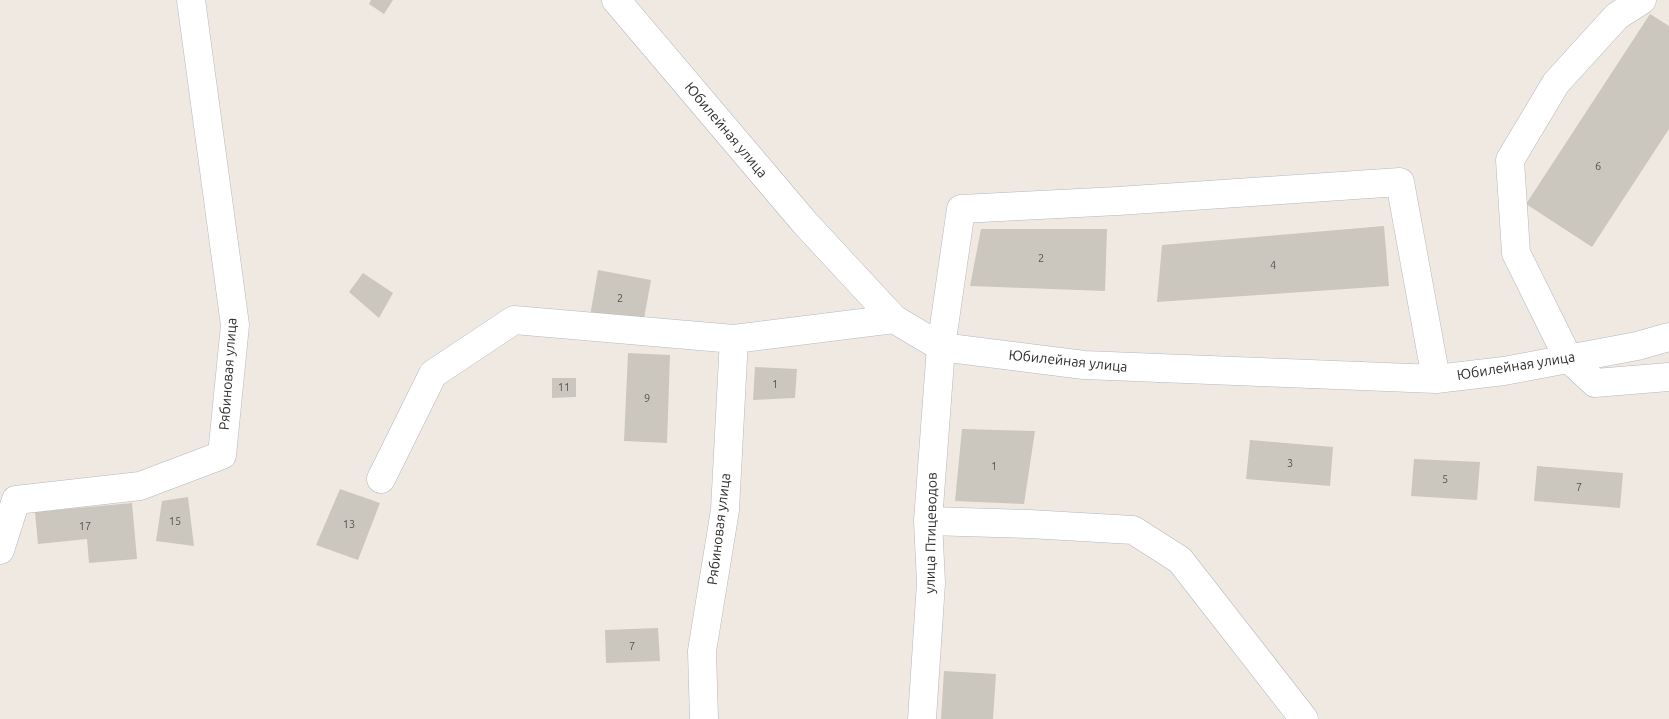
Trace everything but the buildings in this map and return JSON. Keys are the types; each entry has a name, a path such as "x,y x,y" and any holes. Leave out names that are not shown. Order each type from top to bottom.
{"street":[{"name":"Рябиновая улица","path":"0,550 16,500 140,486 222,455 235,325 191,0"},
{"name":"Юбилейная улица","path":"616,0 805,223 894,319 942,347 1084,365 1436,379 1504,371 1637,346 1669,337"},
{"path":"1642,0 1617,16 1556,83 1510,160 1516,252 1568,358 1595,383 1669,377"},
{"name":"улица Птицеводов","path":"922,719 930,583 928,521 942,347 961,209 1118,201 1400,182 1436,379"},
{"path":"380,479 433,374 514,320 734,338 894,319"},
{"name":"Рябиновая улица","path":"704,719 702,651 725,510 734,338"},
{"path":"928,521 1133,530 1180,560 1304,719"}]}
